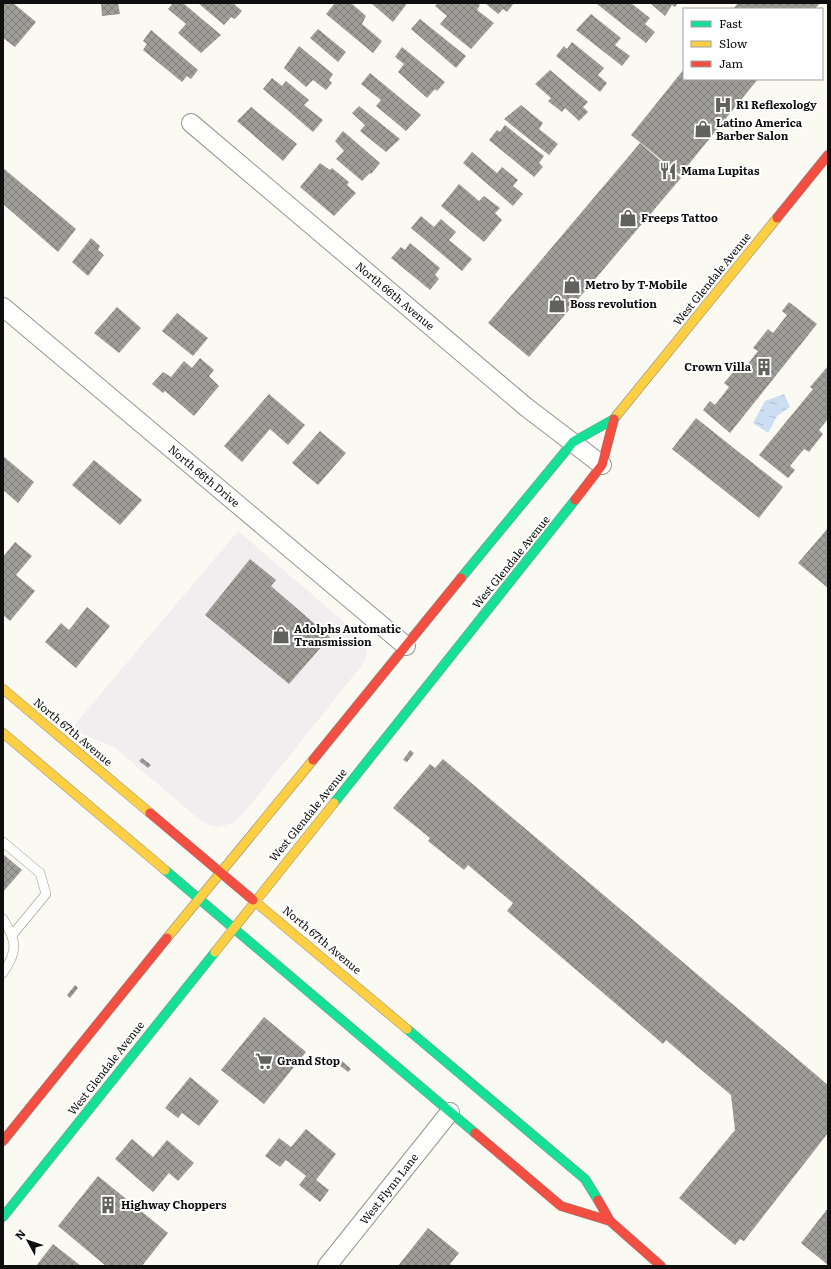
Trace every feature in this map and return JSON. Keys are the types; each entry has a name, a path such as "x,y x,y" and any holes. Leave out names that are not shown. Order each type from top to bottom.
{"main road":[{"name":"West Glendale Avenue","path":"3,1141 573,442 614,419 828,155"},
{"name":"West Glendale Avenue","path":"3,1217 255,900 536,552 602,465 614,419"},
{"name":"North 67th Avenue","path":"3,689 585,1179 610,1222 661,1266"},
{"name":"North 67th Avenue","path":"3,733 232,929 561,1206 610,1222"}],"street":[{"name":"North 66th Avenue","path":"191,123 526,407 602,465"},
{"name":"North 66th Drive","path":"3,307 406,646"},
{"name":"West Flynn Lane","path":"327,1266 450,1112"}],"lane":[{"path":"3,842 40,872 46,894 13,934"},
{"path":"3,919 13,934 13,958 3,973"}],"shaded area":[{"path":"238,531 358,634 367,647 367,654 365,661 243,814 233,823 218,827 208,825 200,820 114,747 71,729"}],"water":[{"path":"784,394 790,407 777,416 768,433 753,423 765,401"}],"building":[{"path":"3,3 13,3 36,22 15,47 3,38"},
{"path":"101,3 118,3 120,14 102,16"},
{"path":"173,3 183,3 221,35 201,53 178,33 186,24 168,9"},
{"path":"198,3 233,3 242,11 235,19 231,17 224,25"},
{"path":"335,3 351,3 366,16 362,24 382,41 373,53 326,14"},
{"path":"371,3 405,3 406,5 393,22"},
{"path":"438,3 477,3 480,5 477,10 494,23 471,49 440,24 447,16 435,6"},
{"path":"485,3 514,3 507,12 503,9 498,14"},
{"path":"631,3 650,18 645,24 655,32 646,43 597,4"},
{"path":"650,3 678,3 675,7 672,5 665,16"},
{"path":"738,3 820,3 816,8 734,8"},
{"path":"591,14 621,38 615,45 630,56 622,66 576,30"},
{"path":"420,19 466,56 456,68 411,29"},
{"path":"318,29 346,52 338,62 310,38"},
{"path":"151,30 198,70 191,79 187,76 182,82 143,50 147,44 143,41"},
{"path":"572,42 604,68 598,75 607,83 600,92 556,56 564,46 567,49"},
{"path":"299,46 333,74 329,80 332,83 326,90 313,80 306,87 284,68"},
{"path":"402,47 445,82 437,91 435,89 427,98 398,72 404,64 395,57"},
{"path":"550,70 588,102 583,107 588,112 579,121 565,108 562,112 548,101 551,98 535,84"},
{"path":"683,70 683,80 757,80 680,175 631,135"},
{"path":"370,73 421,115 406,131 376,106 381,100 361,84"},
{"path":"272,78 282,86 286,81 309,100 304,105 323,120 313,132 263,89"},
{"path":"521,105 543,123 539,129 558,144 549,155 504,119"},
{"path":"359,106 400,139 386,152 360,131 365,125 352,113"},
{"path":"251,107 297,144 283,161 237,121"},
{"path":"505,125 544,156 539,163 543,167 534,177 489,140 497,130 500,132"},
{"path":"343,131 380,163 371,174 370,173 362,181 336,159 344,151 335,141"},
{"path":"640,143 681,178 529,357 488,323"},
{"path":"472,152 497,173 502,167 518,180 513,186 523,194 513,206 463,163"},
{"path":"320,163 330,170 332,168 349,182 347,185 356,193 334,216 300,187"},
{"path":"3,168 76,229 58,252 3,204"},
{"path":"459,184 479,201 484,196 500,208 495,213 502,220 484,242 441,206"},
{"path":"421,216 434,227 441,219 456,232 449,240 472,259 462,271 411,228"},
{"path":"91,238 100,246 98,250 104,255 88,276 72,262"},
{"path":"410,243 440,268 435,275 439,279 430,290 391,258 401,247 405,250"},
{"name":"Crown Villa","path":"789,302 817,324 730,433 703,410 710,401 715,405 729,387 724,383 739,365 744,369 758,351 753,348 768,329 773,333 787,315 782,311"},
{"path":"117,307 141,328 119,353 94,333"},
{"path":"177,313 208,338 193,356 162,331"},
{"path":"200,358 214,370 209,376 219,386 194,416 165,391 163,393 152,384 163,372 171,377 184,361 192,368"},
{"path":"828,366 828,419 819,430 823,434 809,452 804,449 790,466 795,470 788,478 759,455 813,389 810,387"},
{"path":"269,394 305,425 288,445 270,429 242,462 224,446"},
{"path":"696,418 783,487 759,518 672,449"},
{"path":"320,431 346,453 318,485 292,463"},
{"path":"3,456 34,482 18,503 3,490"},
{"path":"94,460 142,500 120,525 72,485"},
{"path":"828,528 828,588 798,563"},
{"path":"15,542 32,556 16,575 35,591 10,621 3,615 3,557"},
{"path":"250,559 276,580 271,586 330,637 289,684 205,615"},
{"path":"87,607 110,626 76,668 45,642 61,623 69,630"},
{"path":"410,750 414,753 407,762 403,760"},
{"path":"142,758 151,765 148,768 139,761"},
{"path":"443,759 828,1085 828,1133 744,1241 740,1239 735,1245 679,1198 735,1130 731,1095 666,1040 663,1044 507,911 513,903 468,865 464,870 428,841 430,838 393,808 430,764 435,768"},
{"path":"3,854 22,870 3,892"},
{"path":"75,985 78,988 70,998 67,995"},
{"name":"Grand Stop","path":"264,1017 306,1052 264,1104 221,1070"},
{"path":"342,1061 351,1069 348,1072 339,1065"},
{"path":"190,1077 219,1101 199,1126 182,1113 178,1118 165,1108"},
{"path":"306,1129 336,1154 316,1180 329,1190 320,1202 299,1185 306,1176 286,1160 280,1167 265,1156 279,1138 291,1147"},
{"path":"132,1139 153,1157 167,1140 194,1163 178,1181 169,1173 153,1192 115,1159"},
{"name":"Highway Choppers","path":"98,1176 168,1233 142,1266 106,1266 58,1226"},
{"path":"828,1208 828,1265 801,1243"},
{"path":"428,1228 459,1253 450,1264 452,1266 398,1266"},
{"path":"53,1244 81,1266 36,1266"}],"traffic: fast":[{"path":"461,578 573,442 614,419 617,415"},
{"path":"334,803 575,500"},
{"path":"165,870 475,1133"},
{"path":"3,1217 215,952"},
{"path":"407,1029 585,1179 598,1200"}],"traffic: slow":[{"path":"617,415 777,218"},
{"path":"3,689 150,813"},
{"path":"3,733 165,870"},
{"path":"167,938 313,760"},
{"path":"215,952 334,803"},
{"path":"253,900 407,1029"}],"traffic: jam":[{"path":"777,218 828,155"},
{"path":"575,500 602,465 614,419"},
{"path":"313,760 461,578"},
{"path":"150,813 253,900"},
{"path":"3,1141 167,938"},
{"path":"475,1133 561,1206 610,1221"},
{"path":"598,1200 610,1221 661,1266"}],"place":[{"name":"R1 Reflexology","path":"723,105"},
{"name":"Latino America Barber Salon","path":"703,129"},
{"name":"Mama Lupitas","path":"668,171"},
{"name":"Freeps Tattoo","path":"628,218"},
{"name":"Metro by T-Mobile","path":"572,285"},
{"name":"Boss revolution","path":"557,304"},
{"name":"Crown Villa","path":"764,367"},
{"name":"Adolphs Automatic Transmission","path":"281,635"},
{"name":"Grand Stop","path":"264,1061"},
{"name":"Highway Choppers","path":"108,1205"}]}
